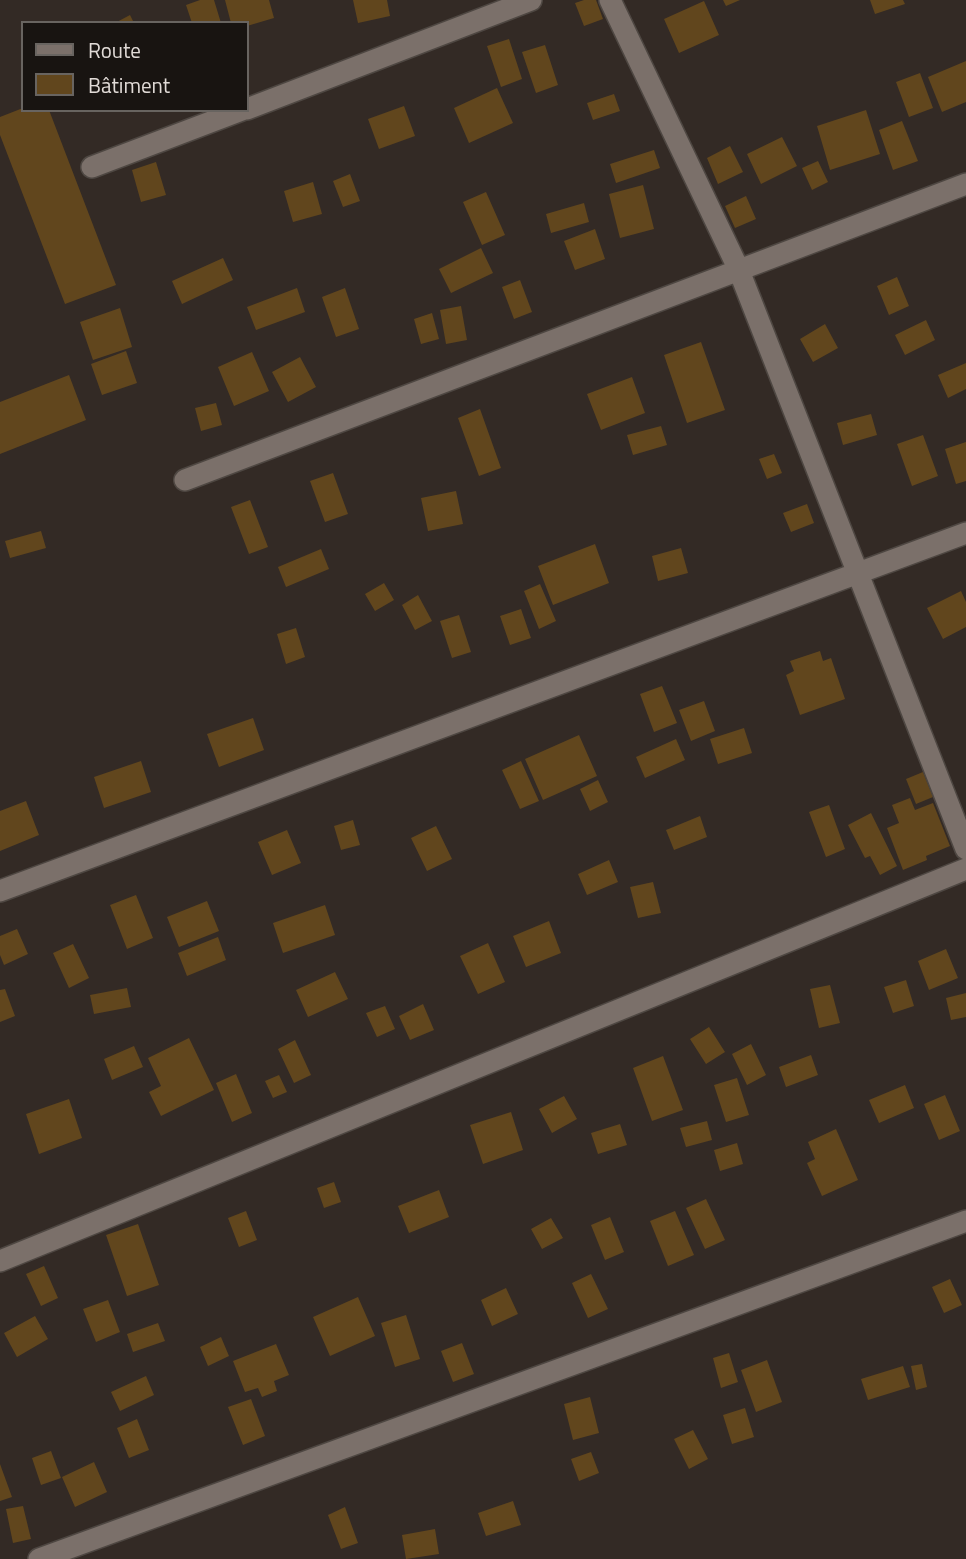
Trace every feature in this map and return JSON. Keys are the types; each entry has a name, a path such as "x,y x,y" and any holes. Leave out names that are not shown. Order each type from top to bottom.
{"street":[{"path":"248,107 531,0"},
{"path":"610,0 738,268 966,849"},
{"path":"92,167 236,112"},
{"path":"185,480 738,268 966,184"},
{"path":"0,891 966,533"},
{"path":"0,1261 966,869"},
{"path":"39,1559 958,1224 966,1208"}],"building":[{"path":"200,0 214,0 220,21 191,21 186,5"},
{"path":"225,0 269,0 274,18 248,26 248,21 230,21"},
{"path":"353,0 387,0 390,16 358,23"},
{"path":"596,0 603,19 584,26 575,3"},
{"path":"723,0 740,0 726,6"},
{"path":"870,0 903,0 905,4 875,14"},
{"path":"704,1 719,35 679,53 664,19"},
{"path":"130,15 133,21 119,21"},
{"path":"509,39 522,79 501,87 487,46"},
{"path":"545,45 558,85 536,93 522,52"},
{"path":"966,61 966,102 942,112 928,77"},
{"path":"920,73 933,108 909,117 896,82"},
{"path":"497,88 513,123 469,143 454,108"},
{"path":"614,94 620,111 593,120 587,103"},
{"path":"404,106 415,136 379,149 368,119"},
{"path":"21,109 21,112 50,112 116,285 65,304 0,135 0,117"},
{"path":"866,110 880,154 830,170 817,126"},
{"path":"902,121 918,161 893,170 879,130"},
{"path":"782,137 797,166 761,184 747,154"},
{"path":"730,146 743,172 718,184 707,158"},
{"path":"654,150 660,168 616,183 610,164"},
{"path":"818,161 828,182 812,190 802,168"},
{"path":"156,162 166,195 141,202 132,170"},
{"path":"350,174 360,201 343,207 333,181"},
{"path":"313,182 322,214 293,222 284,191"},
{"path":"643,185 654,229 620,238 609,194"},
{"path":"486,192 505,235 482,245 463,202"},
{"path":"746,196 756,219 735,228 725,206"},
{"path":"584,203 589,222 551,233 546,214"},
{"path":"595,229 605,259 575,270 564,241"},
{"path":"481,248 493,273 451,293 439,269"},
{"path":"223,258 233,280 182,304 172,281"},
{"path":"897,277 909,306 889,315 877,286"},
{"path":"520,280 532,312 514,319 502,287"},
{"path":"297,288 305,312 256,330 247,307"},
{"path":"345,288 359,329 336,337 322,297"},
{"path":"461,306 467,340 446,344 440,310"},
{"path":"120,308 132,347 93,360 80,322"},
{"path":"432,313 439,339 421,344 414,319"},
{"path":"926,320 935,340 905,355 895,335"},
{"path":"825,324 838,348 813,362 800,339"},
{"path":"701,342 725,410 687,423 664,355"},
{"path":"126,351 137,383 102,395 91,364"},
{"path":"252,352 269,391 234,406 218,367"},
{"path":"300,357 316,387 288,402 272,372"},
{"path":"966,363 966,389 948,398 938,375"},
{"path":"69,375 86,420 0,454 0,402"},
{"path":"632,377 645,413 601,430 587,394"},
{"path":"216,403 222,425 201,431 195,408"},
{"path":"480,409 501,468 479,476 458,418"},
{"path":"871,414 877,435 843,445 837,423"},
{"path":"661,426 667,445 633,455 627,435"},
{"path":"923,435 938,476 912,486 897,444"},
{"path":"966,442 966,481 956,484 945,449"},
{"path":"774,454 782,473 767,479 759,459"},
{"path":"333,473 348,514 325,522 310,481"},
{"path":"456,491 463,524 428,531 421,498"},
{"path":"250,500 268,547 249,554 231,507"},
{"path":"807,504 814,523 791,532 783,513"},
{"path":"41,531 46,548 10,558 5,541"},
{"path":"595,544 609,583 553,605 538,566"},
{"path":"681,548 688,573 658,581 652,556"},
{"path":"321,549 329,569 286,587 278,567"},
{"path":"384,583 394,600 375,611 365,594"},
{"path":"540,584 556,621 539,629 524,591"},
{"path":"961,591 966,602 966,627 943,639 927,608"},
{"path":"418,595 432,621 415,630 402,605"},
{"path":"521,609 531,638 510,645 500,616"},
{"path":"459,615 471,652 452,658 440,621"},
{"path":"296,628 305,657 286,664 277,634"},
{"path":"820,651 823,661 831,658 845,699 800,715 786,675 794,671 790,661"},
{"path":"662,686 677,723 654,732 640,694"},
{"path":"704,701 715,731 691,741 679,710"},
{"path":"253,718 264,750 219,767 207,734"},
{"path":"744,728 752,753 718,764 710,739"},
{"path":"579,735 597,776 543,800 525,759"},
{"path":"676,739 685,760 645,778 636,757"},
{"path":"141,761 151,792 104,808 94,777"},
{"path":"521,761 539,801 520,809 502,770"},
{"path":"923,772 933,797 916,804 906,779"},
{"path":"598,780 608,802 590,811 580,789"},
{"path":"910,798 915,810 933,803 950,846 903,870 887,828 899,823 892,805"},
{"path":"26,801 39,835 0,851 0,811"},
{"path":"829,805 845,849 826,857 809,812"},
{"path":"871,813 897,866 880,875 870,856 865,858 848,825"},
{"path":"700,816 707,837 674,850 666,830"},
{"path":"353,820 360,845 341,850 334,826"},
{"path":"436,826 452,859 427,871 411,838"},
{"path":"287,830 301,863 272,875 258,842"},
{"path":"609,860 618,882 587,895 578,874"},
{"path":"653,882 661,913 638,918 630,887"},
{"path":"136,895 153,938 127,949 110,905"},
{"path":"207,901 219,931 179,947 167,917"},
{"path":"325,905 335,935 283,953 273,923"},
{"path":"549,921 561,953 526,967 513,936"},
{"path":"17,929 28,954 4,965 0,955 0,936"},
{"path":"218,937 226,960 187,976 178,953"},
{"path":"488,943 505,982 478,994 460,956"},
{"path":"73,944 89,978 69,988 53,953"},
{"path":"946,949 958,978 929,990 918,961"},
{"path":"335,972 348,999 308,1017 296,990"},
{"path":"906,980 914,1006 893,1013 884,987"},
{"path":"830,985 840,1023 819,1028 810,989"},
{"path":"127,988 131,1007 94,1014 90,995"},
{"path":"5,989 15,1016 0,1022 0,990"},
{"path":"966,993 966,1017 951,1020 946,998"},
{"path":"423,1004 434,1030 410,1040 399,1016"},
{"path":"385,1006 395,1029 377,1037 366,1013"},
{"path":"709,1027 725,1052 706,1064 690,1039"},
{"path":"189,1038 214,1090 161,1116 149,1092 161,1086 148,1058"},
{"path":"295,1040 311,1075 294,1083 278,1049"},
{"path":"751,1044 766,1075 747,1085 732,1054"},
{"path":"134,1046 143,1067 112,1080 104,1059"},
{"path":"811,1055 818,1075 786,1087 779,1067"},
{"path":"663,1056 683,1110 652,1121 633,1068"},
{"path":"236,1074 252,1113 232,1122 216,1083"},
{"path":"279,1075 287,1092 273,1098 265,1081"},
{"path":"737,1078 749,1115 726,1122 714,1085"},
{"path":"905,1085 914,1108 879,1123 869,1100"},
{"path":"945,1095 960,1131 939,1140 924,1104"},
{"path":"564,1096 577,1119 552,1133 539,1109"},
{"path":"69,1099 82,1138 39,1154 26,1114"},
{"path":"511,1112 523,1150 483,1164 470,1125"},
{"path":"707,1121 712,1140 686,1147 680,1128"},
{"path":"620,1124 627,1145 598,1154 591,1133"},
{"path":"836,1129 858,1180 822,1196 807,1163 815,1159 808,1142"},
{"path":"737,1143 743,1164 720,1171 714,1150"},
{"path":"334,1182 341,1202 324,1208 317,1188"},
{"path":"439,1190 449,1217 409,1233 398,1206"},
{"path":"706,1199 725,1240 705,1249 686,1208"},
{"path":"246,1211 257,1240 239,1247 228,1218"},
{"path":"675,1211 694,1255 668,1266 650,1221"},
{"path":"610,1217 624,1252 605,1260 591,1225"},
{"path":"551,1218 563,1238 542,1249 531,1229"},
{"path":"138,1224 159,1285 127,1296 106,1235"},
{"path":"44,1266 58,1298 41,1306 26,1274"},
{"path":"591,1274 608,1309 588,1318 572,1283"},
{"path":"950,1279 962,1305 944,1313 932,1287"},
{"path":"506,1288 518,1314 492,1326 481,1300"},
{"path":"358,1297 375,1336 330,1356 313,1317"},
{"path":"108,1300 120,1332 96,1342 83,1309"},
{"path":"406,1315 420,1359 395,1367 381,1323"},
{"path":"35,1316 48,1339 17,1357 4,1333"},
{"path":"158,1323 165,1341 133,1352 127,1334"},
{"path":"221,1337 229,1356 208,1366 200,1347"},
{"path":"462,1343 474,1374 453,1382 441,1351"},
{"path":"276,1344 289,1375 274,1381 277,1391 262,1397 258,1388 245,1392 233,1361"},
{"path":"729,1353 738,1382 721,1388 713,1358"},
{"path":"767,1360 782,1402 756,1412 741,1370"},
{"path":"922,1364 927,1387 916,1390 911,1366"},
{"path":"903,1366 910,1387 868,1400 861,1379"},
{"path":"146,1376 154,1395 120,1411 111,1392"},
{"path":"590,1397 599,1433 573,1440 564,1404"},
{"path":"251,1399 265,1436 243,1445 228,1407"},
{"path":"745,1408 754,1437 732,1444 723,1415"},
{"path":"137,1419 149,1450 129,1458 117,1428"},
{"path":"693,1430 708,1459 689,1469 674,1439"},
{"path":"51,1451 61,1478 41,1485 32,1458"},
{"path":"591,1452 599,1473 579,1481 571,1459"},
{"path":"94,1462 107,1492 75,1507 62,1477"},
{"path":"0,1464 12,1497 0,1501"},
{"path":"513,1501 521,1525 486,1536 478,1513"},
{"path":"23,1506 31,1539 13,1543 6,1509"},
{"path":"345,1507 358,1543 341,1549 328,1515"},
{"path":"435,1529 439,1554 406,1559 402,1535"}]}
